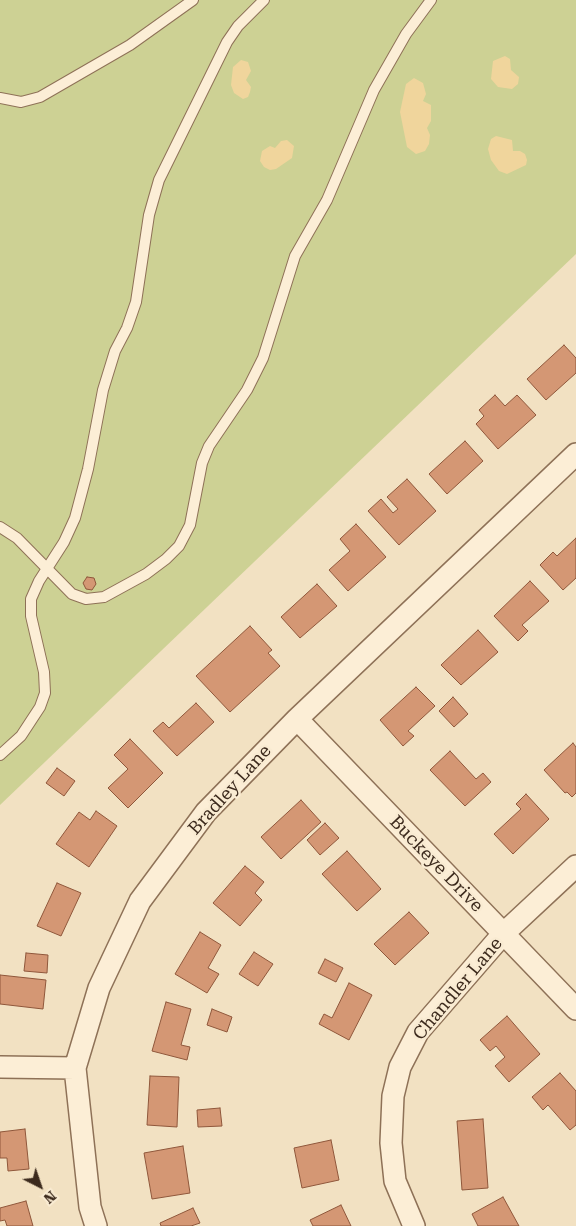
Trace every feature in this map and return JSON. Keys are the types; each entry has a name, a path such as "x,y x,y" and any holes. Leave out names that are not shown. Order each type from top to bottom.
{"street":[{"name":"Bradley Lane","path":"96,1226 90,1207 75,1068 99,988 140,901 206,812 297,719 576,454"},
{"name":"Buckeye Drive","path":"297,719 576,1009"},
{"name":"Chandler Lane","path":"414,1226 395,1181 391,1143 393,1096 400,1066 418,1032 503,934 576,866"},
{"path":"0,1066 75,1068"}],"lane":[{"path":"0,98 21,102 40,97 130,45 193,0"},
{"path":"0,755 21,736 40,706 45,692 44,672 31,606 33,592 64,542 75,518 88,470 103,390 115,351 127,328 136,302 147,223 159,180 227,42 238,26 264,0"},
{"path":"0,527 17,538 72,594 86,599 98,598 146,574 166,560 179,546 190,525 202,463 209,446 247,390 263,358 271,338 295,256 327,200 374,90 412,26 431,0"}],"green space":[{"path":"0,0 576,0 576,254 0,805"}],"sand":[{"path":"505,56 510,59 511,70 519,77 518,84 512,89 498,87 491,79 493,61"},
{"path":"241,60 248,62 251,71 246,80 251,87 250,92 248,97 243,99 234,93 231,85 233,67"},
{"path":"414,78 423,83 426,94 423,101 431,105 431,121 427,128 430,135 429,144 425,151 416,154 407,147 400,112 406,84"},
{"path":"496,136 512,140 513,151 520,151 525,154 526,165 507,174 499,171 491,160 488,149 491,139"},
{"path":"287,140 294,146 292,158 276,169 270,170 264,167 260,161 262,151 270,146 275,148 281,141"}],"building":[{"path":"564,345 576,358 576,373 546,400 527,379"},
{"path":"495,395 505,406 517,395 536,415 498,449 476,424 484,416 479,410"},
{"path":"465,441 483,461 447,494 429,474"},
{"path":"407,479 436,511 399,545 368,511 381,499 393,513 398,509 387,497"},
{"path":"356,524 386,557 348,591 329,570 350,551 340,539"},
{"path":"576,538 576,578 563,590 540,565 553,552 557,556"},
{"path":"87,577 94,578 96,584 92,590 86,589 83,583"},
{"path":"530,581 549,601 522,625 528,631 518,641 494,616"},
{"path":"317,584 337,606 300,638 281,617"},
{"path":"250,626 272,650 268,653 280,666 230,712 196,676"},
{"path":"478,630 498,652 461,685 441,665"},
{"path":"416,687 435,706 408,731 414,736 403,746 380,720"},
{"path":"453,697 468,714 454,727 439,711"},
{"path":"196,703 214,722 177,756 153,731 163,722 169,728"},
{"path":"130,739 163,773 128,808 108,788 128,769 114,755"},
{"path":"573,743 576,747 576,793 572,797 567,792 565,793 544,770"},
{"path":"450,751 476,779 483,773 491,782 465,806 430,770"},
{"path":"57,768 75,781 64,796 46,783"},
{"path":"526,794 549,819 513,854 494,834 521,809 516,804"},
{"path":"301,800 321,822 281,859 261,837"},
{"path":"96,811 117,826 89,867 56,844 79,812 90,820"},
{"path":"325,823 339,838 320,855 307,840"},
{"path":"347,851 381,889 357,911 322,874"},
{"path":"245,866 264,882 255,893 262,900 240,926 213,903"},
{"path":"57,883 81,893 61,936 37,926"},
{"path":"409,912 429,933 395,965 374,944"},
{"path":"200,932 221,945 208,968 219,974 207,993 175,974"},
{"path":"254,952 273,964 258,986 239,974"},
{"path":"26,953 48,955 47,973 24,971"},
{"path":"325,959 343,968 336,982 318,973"},
{"path":"0,975 46,980 43,1009 0,1004"},
{"path":"349,983 372,995 349,1040 319,1024 324,1014 332,1018"},
{"path":"166,1002 191,1009 181,1045 190,1047 187,1060 152,1051"},
{"path":"212,1009 232,1017 227,1032 207,1025"},
{"path":"507,1016 540,1054 509,1082 495,1066 505,1057 496,1046 490,1051 480,1040"},
{"path":"560,1073 576,1091 576,1125 570,1130 548,1105 543,1110 532,1097"},
{"path":"150,1076 179,1077 177,1127 147,1125"},
{"path":"220,1108 222,1126 198,1127 197,1110"},
{"path":"483,1119 488,1188 462,1190 457,1121"},
{"path":"25,1129 29,1169 8,1171 7,1158 0,1158 0,1132"},
{"path":"331,1140 339,1180 302,1188 294,1148"},
{"path":"183,1146 190,1193 152,1199 144,1153"},
{"path":"503,1197 519,1226 478,1226 472,1214"},
{"path":"26,1201 33,1226 7,1226 5,1220 0,1221 0,1208"},
{"path":"341,1205 351,1226 313,1226 310,1220"},
{"path":"193,1208 200,1223 191,1226 161,1226 160,1223"}]}
